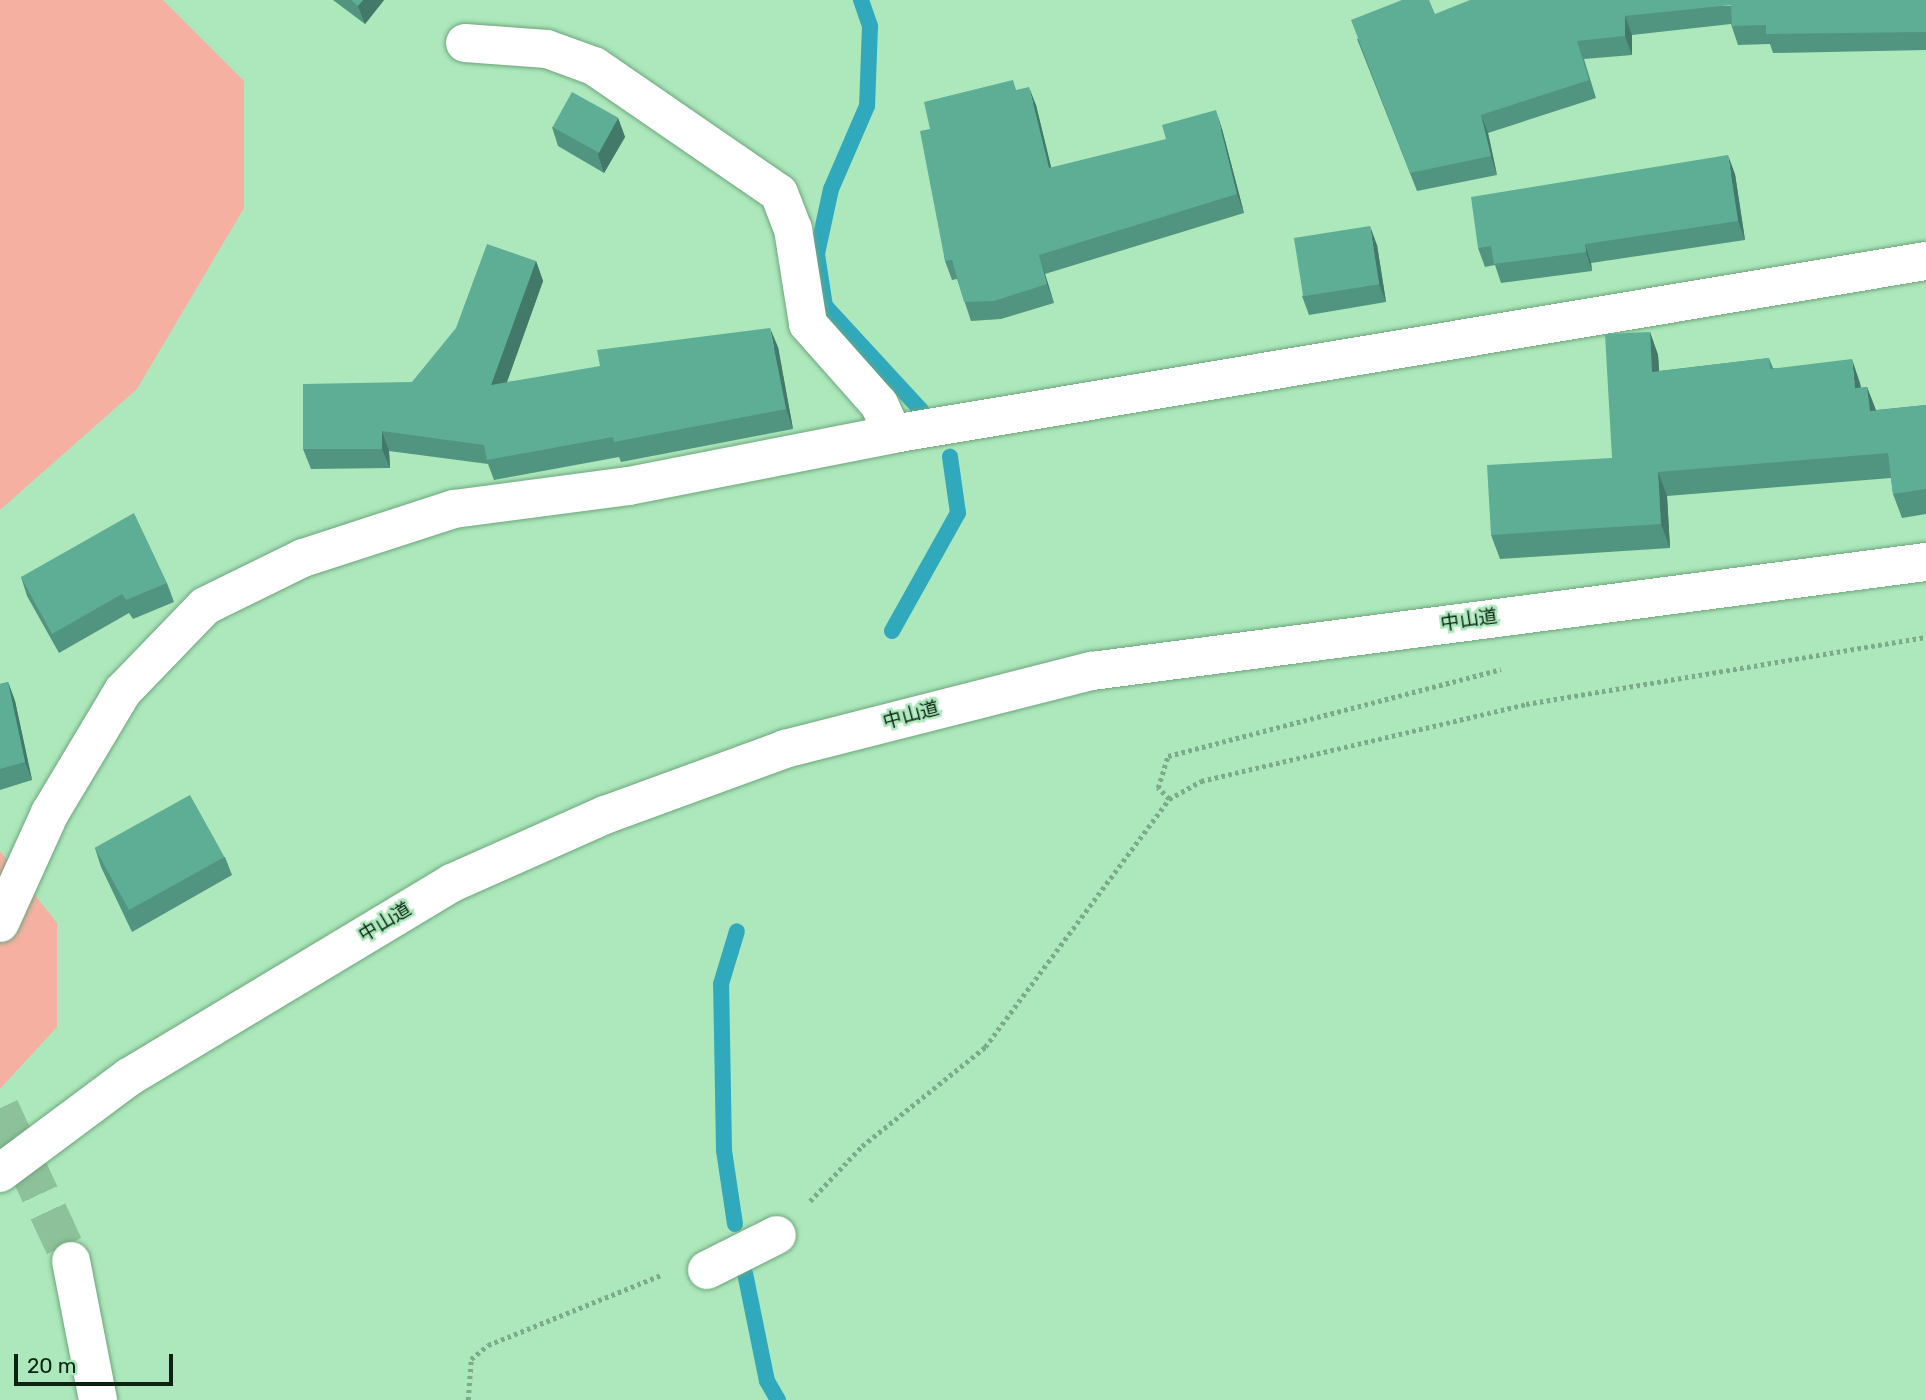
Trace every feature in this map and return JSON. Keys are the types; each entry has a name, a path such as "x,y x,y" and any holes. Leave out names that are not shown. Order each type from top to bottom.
{"street":[{"path":"465,43 547,49 594,66 779,193 793,229 808,324 879,404 892,433"},
{"path":"0,923 50,813 123,691 205,606 303,558 454,509 629,486 892,433 1926,261"},
{"name":"中山道","path":"0,1173 129,1077 452,883 605,815 785,749 1092,671 1926,562"},
{"path":"707,1270 777,1235"},
{"path":"71,1261 98,1400"}],"path":[{"path":"777,1235 862,1146 985,1047 1169,799 1201,781 1526,704 1926,636"},
{"path":"1169,799 1158,788 1168,756 1510,666"},
{"path":"468,1400 471,1359 488,1345 662,1275 707,1270"}],"shaded area":[{"path":"0,0 163,0 244,81 244,208 137,389 0,510"},
{"path":"0,851 57,923 57,1027 0,1089"}],"building":[{"path":"351,0 363,0 358,6"},
{"path":"1402,0 1429,0 1435,14 1470,0 1926,0 1926,32 1766,34 1766,25 1732,26 1731,5 1625,16 1625,36 1577,41 1589,80 1481,115 1491,156 1410,173 1351,20"},
{"path":"1013,80 1016,90 1029,87 1049,168 1166,139 1162,125 1216,110 1237,194 1039,255 1047,284 994,301 964,302 952,260 945,261 920,131 930,129 924,102"},
{"path":"572,92 618,118 599,153 553,127"},
{"path":"1728,155 1738,221 1585,244 1586,252 1494,264 1491,246 1478,248 1471,197"},
{"path":"1370,226 1379,284 1303,296 1294,238"},
{"path":"487,244 536,261 491,385 600,366 597,350 770,328 786,409 614,442 613,437 487,460 484,445 382,431 382,449 303,449 303,384 412,382 456,328"},
{"path":"1650,332 1652,372 1769,358 1770,369 1852,359 1855,388 1867,387 1870,411 1926,405 1926,489 1893,494 1888,453 1658,472 1661,524 1491,535 1487,465 1612,458 1605,334"},
{"path":"134,513 167,583 126,600 122,594 52,634 21,577"},
{"path":"8,682 25,762 0,769 0,684"},
{"path":"190,795 224,857 129,910 95,848"}],"waterway":[{"path":"861,0 870,26 867,106 831,189 817,254 825,306 921,410"},
{"path":"892,631 958,513 950,457"},
{"path":"735,1224 724,1150 721,984 737,931"},
{"path":"745,1273 767,1381 778,1400"}],"tunnel":[{"path":"0,1108 71,1261"}]}
